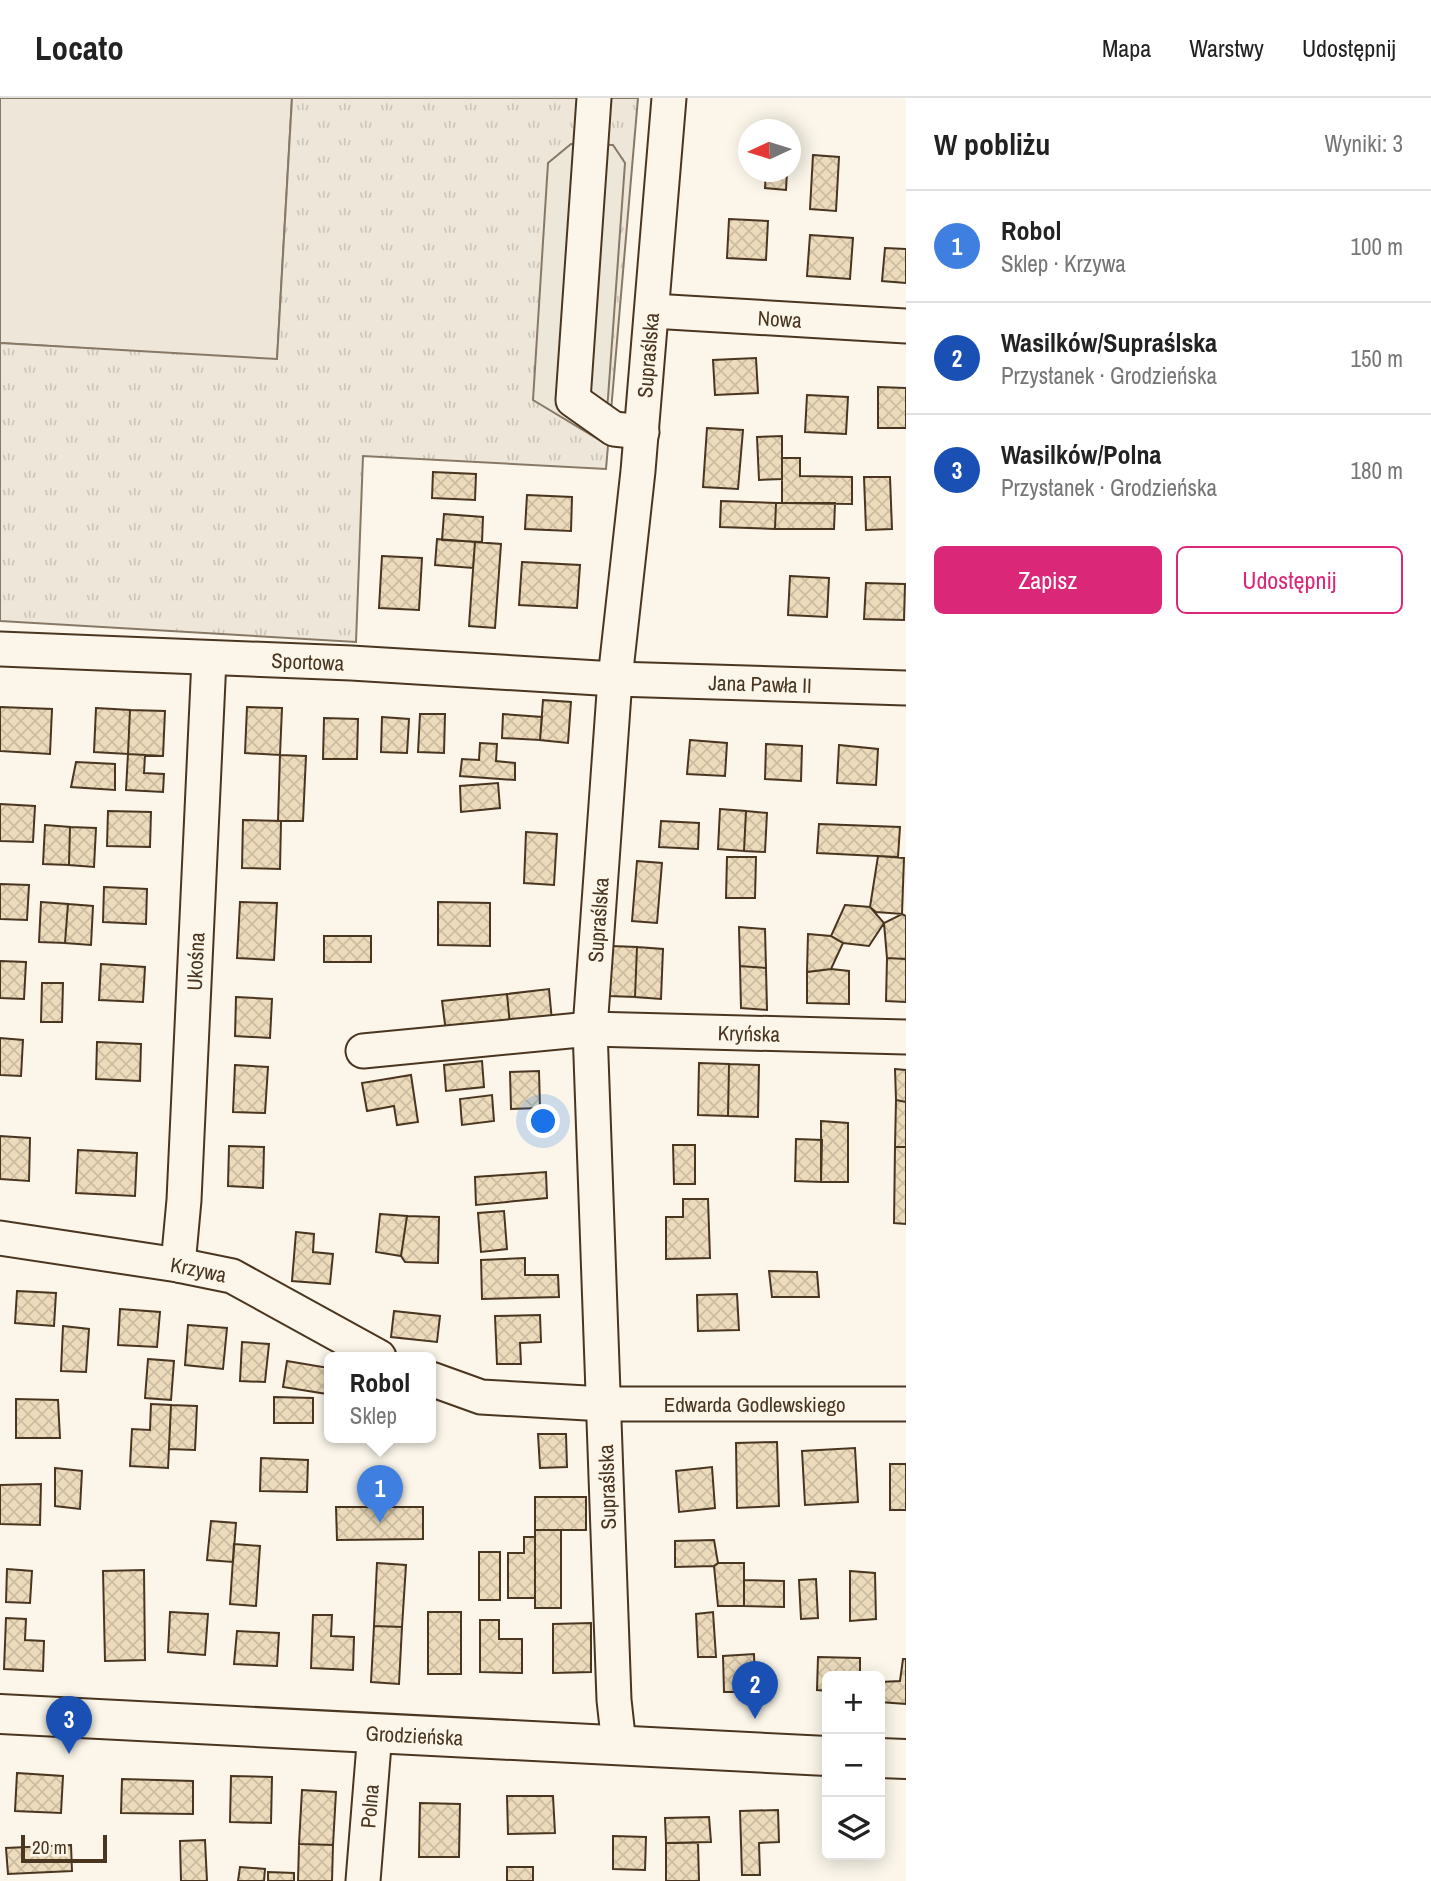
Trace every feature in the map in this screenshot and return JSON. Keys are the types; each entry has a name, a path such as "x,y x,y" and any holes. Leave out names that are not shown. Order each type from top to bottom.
{"main road":[{"name":"Grodzieńska","path":"0,1714 822,1756"},
{"path":"885,1758 906,1759"}],"street":[{"path":"594,98 573,400 614,429 642,432"},
{"name":"Supraślska","path":"619,1745 614,1700 590,1029 615,678 642,432 669,98"},
{"name":"Nowa","path":"652,311 906,326"},
{"name":"Sportowa","path":"0,649 351,663 615,678"},
{"name":"Ukośna","path":"178,1265 209,659"},
{"name":"Jana Pawła II","path":"615,678 906,688"},
{"name":"Kryńska","path":"363,1051 590,1029 906,1037"},
{"name":"Krzywa","path":"0,1238 178,1265 232,1276 370,1352"},
{"path":"436,1381 481,1397 604,1404"},
{"name":"Edwarda Godlewskiego","path":"604,1404 906,1404"},
{"name":"Polna","path":"363,1881 375,1732"}],"green space":[{"path":"0,98 292,98 277,360 0,343"},
{"path":"292,98 638,98 606,469 363,456 356,642 0,621 0,343 277,359"}],"shaded area":[{"path":"571,144 613,145 625,163 603,442 533,400 548,163"}],"building":[{"path":"813,155 839,157 836,211 810,209"},
{"path":"765,182 786,182 786,190 765,188"},
{"path":"729,219 768,221 766,260 727,258"},
{"path":"810,235 853,238 850,279 807,276"},
{"path":"885,248 906,249 906,283 882,281"},
{"path":"756,358 758,393 715,395 713,360"},
{"path":"878,387 906,388 906,428 878,428"},
{"path":"807,395 848,397 846,434 805,432"},
{"path":"707,428 743,430 738,489 703,487"},
{"path":"782,436 782,479 759,480 757,437"},
{"path":"782,458 800,458 800,476 852,477 852,504 782,503"},
{"path":"433,472 476,474 475,500 432,498"},
{"path":"864,477 890,477 892,529 866,530"},
{"path":"527,495 572,497 571,531 525,529"},
{"path":"721,501 776,503 775,529 720,527"},
{"path":"776,503 835,503 834,529 775,529"},
{"path":"444,514 483,517 482,542 442,540"},
{"path":"437,539 475,542 473,568 435,565"},
{"path":"475,542 501,544 495,628 469,626"},
{"path":"382,556 422,558 419,610 379,608"},
{"path":"522,562 580,565 577,608 519,605"},
{"path":"790,576 829,578 827,617 788,615"},
{"path":"866,583 905,584 904,620 864,619"},
{"path":"543,700 571,702 568,743 540,740"},
{"path":"0,707 52,709 50,754 0,751"},
{"path":"247,707 282,708 280,755 245,753"},
{"path":"96,708 130,710 128,754 94,752"},
{"path":"130,710 165,711 163,756 128,754"},
{"path":"420,714 445,714 444,753 418,752"},
{"path":"503,714 542,717 540,740 502,738"},
{"path":"382,717 409,719 407,753 381,752"},
{"path":"324,718 358,719 357,759 323,759"},
{"path":"690,740 727,743 725,776 687,774"},
{"path":"480,743 497,744 496,761 515,763 515,780 460,776 462,759 479,760"},
{"path":"766,744 802,746 801,781 765,779"},
{"path":"839,745 878,749 876,785 837,783"},
{"path":"128,754 145,755 144,773 164,774 163,792 126,790"},
{"path":"280,755 306,756 303,821 278,821"},
{"path":"76,762 115,764 115,790 71,787"},
{"path":"498,783 500,808 461,812 460,786"},
{"path":"0,804 35,806 33,842 0,841"},
{"path":"720,809 746,811 744,851 718,849"},
{"path":"108,811 151,812 150,847 107,846"},
{"path":"746,811 767,813 765,852 744,851"},
{"path":"243,820 281,821 280,869 242,868"},
{"path":"661,821 699,823 698,849 659,847"},
{"path":"819,824 900,827 898,857 817,853"},
{"path":"45,825 70,827 69,865 43,864"},
{"path":"70,827 96,828 94,867 69,865"},
{"path":"526,832 557,834 554,885 524,883"},
{"path":"878,856 904,858 902,914 876,912 870,907"},
{"path":"727,857 756,857 755,898 726,898"},
{"path":"637,861 662,863 657,923 632,921"},
{"path":"0,884 29,885 27,920 0,919"},
{"path":"104,887 147,889 146,924 103,922"},
{"path":"41,902 68,904 65,943 39,942"},
{"path":"240,902 277,903 274,960 237,958"},
{"path":"438,902 490,903 490,946 438,945"},
{"path":"68,904 93,906 91,945 65,943"},
{"path":"845,905 870,907 884,923 869,946 843,943 831,936"},
{"path":"902,914 906,916 906,959 887,958 884,923"},
{"path":"739,927 765,929 766,968 740,966"},
{"path":"808,934 831,936 843,943 831,969 807,972"},
{"path":"324,936 371,936 371,962 324,962"},
{"path":"611,946 637,947 635,997 609,996"},
{"path":"637,947 663,949 661,999 635,997"},
{"path":"887,958 906,959 906,1002 886,1001"},
{"path":"0,961 26,962 24,999 0,998"},
{"path":"101,964 145,967 143,1002 99,1000"},
{"path":"740,966 766,968 767,1010 741,1008"},
{"path":"831,969 849,971 849,1004 807,1003 807,972"},
{"path":"42,983 63,983 62,1022 41,1022"},
{"path":"549,989 552,1021 510,1025 507,994"},
{"path":"507,994 510,1025 446,1032 442,1001"},
{"path":"236,997 272,999 270,1038 235,1036"},
{"path":"0,1038 23,1040 21,1076 0,1075"},
{"path":"97,1042 141,1044 140,1081 96,1079"},
{"path":"482,1061 484,1087 446,1091 444,1065"},
{"path":"699,1063 729,1064 728,1116 698,1115"},
{"path":"729,1064 759,1065 758,1117 728,1116"},
{"path":"235,1065 268,1067 265,1113 233,1112"},
{"path":"895,1069 906,1070 906,1102 896,1100"},
{"path":"539,1071 540,1108 511,1109 510,1072"},
{"path":"411,1075 418,1122 397,1125 394,1106 367,1111 362,1083"},
{"path":"492,1095 494,1121 462,1125 460,1099"},
{"path":"896,1100 906,1102 906,1147 895,1147"},
{"path":"821,1121 848,1123 848,1182 821,1182"},
{"path":"0,1136 30,1138 29,1181 0,1179"},
{"path":"796,1139 822,1140 821,1182 795,1181"},
{"path":"673,1145 695,1145 695,1184 674,1184"},
{"path":"229,1146 264,1147 263,1188 228,1186"},
{"path":"895,1147 906,1147 906,1224 894,1223"},
{"path":"78,1150 137,1153 135,1196 76,1193"},
{"path":"546,1172 547,1198 476,1205 475,1177"},
{"path":"683,1199 708,1199 710,1258 666,1259 666,1217 683,1217"},
{"path":"504,1211 507,1249 481,1252 478,1213"},
{"path":"380,1214 407,1216 401,1256 376,1252"},
{"path":"407,1216 439,1217 438,1263 405,1262 401,1256"},
{"path":"296,1232 314,1234 313,1252 333,1254 330,1284 292,1281"},
{"path":"525,1258 525,1275 558,1275 559,1297 482,1299 481,1260"},
{"path":"769,1271 817,1272 819,1297 772,1297"},
{"path":"17,1291 56,1293 54,1326 15,1323"},
{"path":"737,1294 739,1330 698,1331 697,1295"},
{"path":"120,1309 160,1312 157,1347 118,1345"},
{"path":"394,1311 440,1316 437,1342 391,1337"},
{"path":"540,1315 541,1342 520,1343 521,1364 497,1364 495,1316"},
{"path":"188,1325 227,1328 223,1369 185,1365"},
{"path":"63,1326 89,1329 86,1372 61,1371"},
{"path":"242,1342 269,1344 265,1382 240,1381"},
{"path":"148,1359 174,1361 171,1400 145,1398"},
{"path":"287,1361 324,1367 324,1394 283,1387"},
{"path":"274,1397 313,1398 313,1423 274,1423"},
{"path":"16,1399 58,1400 60,1438 16,1438"},
{"path":"151,1404 171,1405 168,1468 130,1466 132,1429 150,1430"},
{"path":"171,1405 197,1406 195,1450 169,1449"},
{"path":"538,1434 566,1434 567,1467 540,1468"},
{"path":"777,1442 779,1506 737,1508 736,1443"},
{"path":"855,1448 858,1502 805,1505 802,1451"},
{"path":"261,1458 308,1460 307,1492 260,1491"},
{"path":"890,1464 906,1464 906,1510 890,1510"},
{"path":"712,1467 715,1508 679,1512 676,1471"},
{"path":"55,1468 82,1471 80,1509 55,1506"},
{"path":"41,1484 40,1525 0,1524 0,1485"},
{"path":"535,1497 586,1497 586,1530 535,1530"},
{"path":"336,1507 423,1507 423,1539 337,1540"},
{"path":"211,1521 236,1523 233,1562 207,1560"},
{"path":"535,1530 561,1530 561,1608 535,1608"},
{"path":"524,1537 535,1537 535,1598 508,1598 508,1553 524,1553"},
{"path":"714,1540 718,1563 714,1566 675,1567 675,1541"},
{"path":"234,1544 260,1546 256,1606 230,1604"},
{"path":"479,1552 500,1552 500,1600 479,1600"},
{"path":"377,1563 406,1565 402,1627 374,1626"},
{"path":"718,1563 744,1563 744,1606 718,1606 714,1566"},
{"path":"7,1569 32,1571 30,1603 6,1602"},
{"path":"144,1570 145,1660 105,1661 103,1571"},
{"path":"850,1571 875,1573 876,1619 850,1621"},
{"path":"816,1579 818,1618 801,1619 799,1580"},
{"path":"744,1580 784,1581 784,1607 744,1606"},
{"path":"170,1612 208,1614 205,1655 168,1652"},
{"path":"428,1612 461,1612 461,1674 428,1674"},
{"path":"713,1612 716,1657 698,1657 696,1614"},
{"path":"313,1615 332,1615 331,1636 354,1637 353,1670 311,1668"},
{"path":"6,1618 26,1619 25,1640 44,1641 43,1671 4,1669"},
{"path":"480,1620 499,1620 499,1639 522,1639 522,1673 480,1672"},
{"path":"591,1623 591,1672 553,1673 553,1624"},
{"path":"374,1626 402,1627 399,1684 371,1682"},
{"path":"237,1631 279,1633 277,1666 234,1664"},
{"path":"754,1654 755,1692 724,1692 723,1656"},
{"path":"818,1657 860,1658 860,1671 822,1671 822,1690 817,1690"},
{"path":"903,1659 906,1659 906,1704 885,1702 885,1682 900,1681"},
{"path":"17,1773 63,1776 61,1813 15,1811"},
{"path":"231,1776 272,1777 271,1823 230,1822"},
{"path":"122,1779 193,1781 193,1814 121,1813"},
{"path":"302,1790 336,1792 333,1845 299,1844"},
{"path":"507,1796 553,1796 555,1833 508,1834"},
{"path":"420,1803 460,1804 459,1857 419,1857"},
{"path":"778,1810 779,1842 759,1843 760,1875 742,1875 740,1811"},
{"path":"709,1817 711,1842 666,1843 665,1818"},
{"path":"613,1836 646,1837 645,1870 613,1869"},
{"path":"205,1840 207,1881 181,1881 180,1841"},
{"path":"666,1843 698,1843 699,1881 666,1881"},
{"path":"299,1844 333,1845 332,1881 298,1881"},
{"path":"71,1845 72,1871 8,1874 6,1848"},
{"path":"240,1867 265,1869 264,1881 238,1881"},
{"path":"507,1867 533,1867 533,1881 507,1881"},
{"path":"268,1872 294,1873 294,1881 268,1881"}],"place":[{"name":"Robol","path":"380,1523"},
{"name":"Wasilków/Supraślska","path":"755,1719"},
{"name":"Wasilków/Polna","path":"69,1754"}]}
